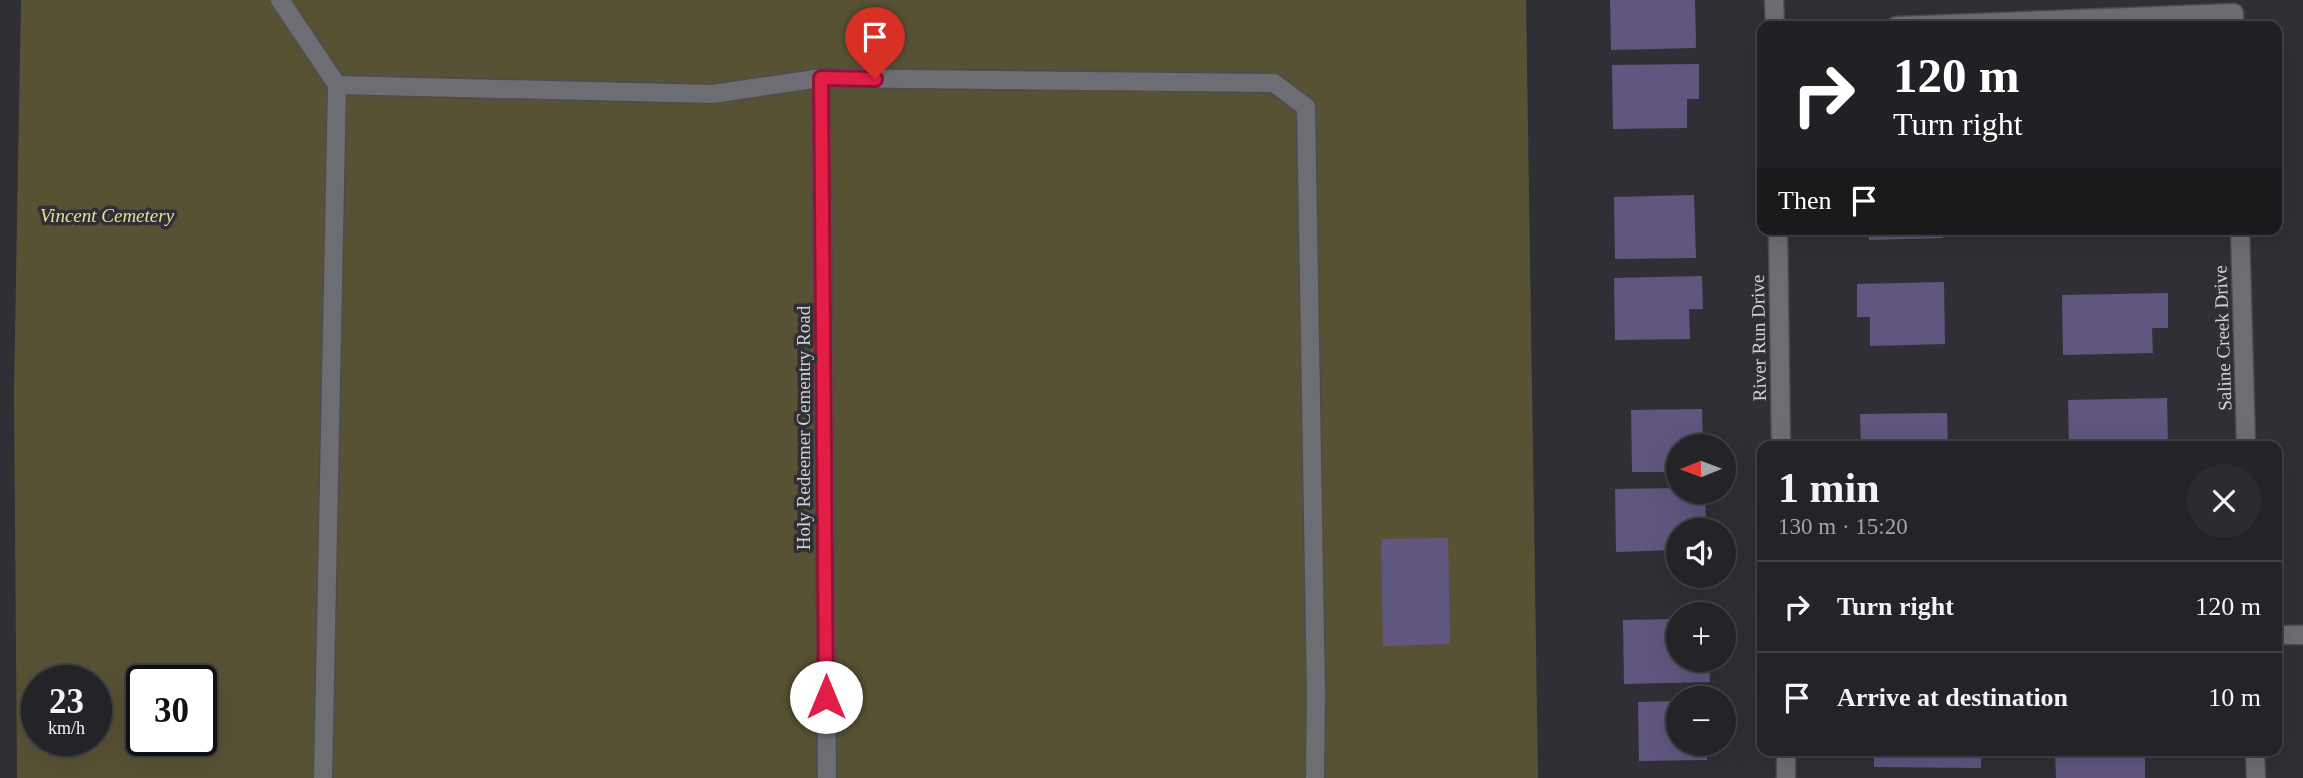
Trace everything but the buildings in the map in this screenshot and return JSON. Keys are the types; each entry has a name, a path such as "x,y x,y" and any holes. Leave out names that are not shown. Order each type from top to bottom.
{"street":[{"path":"280,0 337,85 323,778"},
{"path":"1774,0 1774,21"},
{"path":"2178,21 2234,20"},
{"path":"337,85 713,94 821,78 1274,83 1306,107 1316,693 1315,778"},
{"name":"Holy Redeemer Cementry Road","path":"821,78 827,778"},
{"name":"River Run Drive","path":"1778,235 1781,441"},
{"name":"Saline Creek Drive","path":"2240,235 2246,441"},
{"path":"2282,635 2303,635"},
{"path":"1786,756 1786,778"},
{"path":"2255,756 2256,778"}],"green space":[{"name":"Vincent Cemetery","path":"21,0 1526,0 1538,778 17,778 14,391"}],"route":[{"path":"826,697 821,78 875,79"}]}
